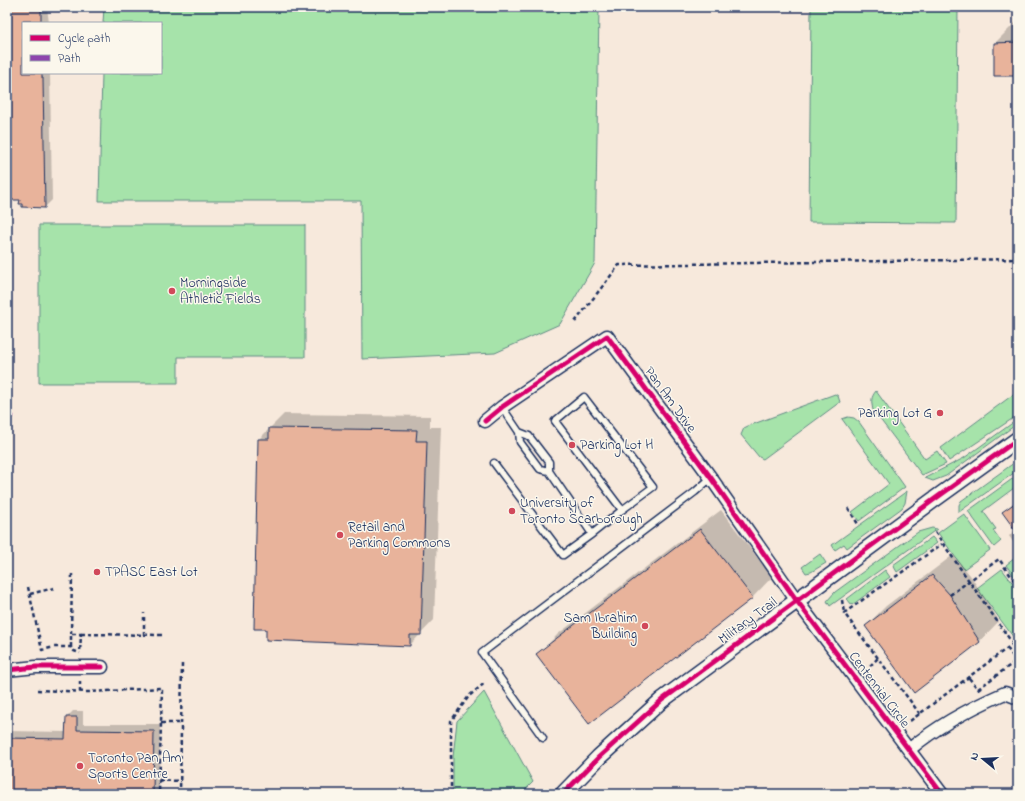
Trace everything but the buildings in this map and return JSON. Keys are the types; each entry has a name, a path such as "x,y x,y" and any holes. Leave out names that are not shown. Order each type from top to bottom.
{"street":[{"name":"Pan Am Drive","path":"485,421 502,407 608,336 711,478 797,601"},
{"name":"Military Trail","path":"562,794 662,700 1018,439"},
{"name":"Centennial Circle","path":"797,601 942,794"},
{"path":"7,670 36,667 102,667"},
{"path":"910,750 923,738 985,702 1005,693 1018,698"}],"lane":[{"path":"494,463 563,555 592,534 653,486 584,397 555,421 622,510"},
{"path":"502,407 519,432 520,442 540,469 549,471"},
{"path":"519,432 529,436 549,462 549,471 592,534"},
{"path":"543,738 482,653 711,478"}],"path":[{"path":"575,322 619,265 1018,260"},
{"path":"848,508 858,524"},
{"path":"935,532 1013,644"},
{"path":"844,612 942,544"},
{"path":"950,595 999,559 1018,586"},
{"path":"72,574 71,647 74,651 80,653"},
{"path":"28,587 42,650 54,647 71,647"},
{"path":"30,594 54,588"},
{"path":"842,600 844,612 920,714"},
{"path":"144,613 144,634"},
{"path":"71,634 164,635"},
{"path":"80,692 81,634"},
{"path":"910,721 1018,640"},
{"path":"969,678 978,689 1017,662 1007,648"},
{"path":"870,666 878,658"},
{"path":"180,794 182,663"},
{"path":"451,794 451,721 469,696 486,682"},
{"path":"37,690 80,692 162,688 159,794"},
{"path":"161,723 182,723"},
{"path":"159,780 181,781"}],"green space":[{"path":"104,7 599,7 595,263 560,324 495,353 362,359 361,201 99,201 102,74 162,74 162,22 103,22"},
{"path":"811,7 958,7 956,223 809,222"},
{"name":"Morningside Athletic Fields","path":"39,225 305,225 305,357 178,357 178,383 39,383"},
{"path":"876,391 925,459 937,451 946,464 922,475 873,410 872,399"},
{"path":"1018,391 1018,415 949,461 941,448"},
{"path":"835,394 838,396 840,402 763,459 759,457 741,435 744,428 748,426"},
{"path":"848,417 854,418 859,422 905,487 859,521 852,512 889,484 842,419"},
{"path":"1018,419 1018,423 946,476 933,481 925,478 964,458"},
{"path":"1018,460 1018,470 959,512 959,505 961,501"},
{"path":"1015,477 1018,481 1018,485 983,511 996,529 993,530 1001,541 994,547 968,511"},
{"path":"907,491 905,503 902,508 847,548 844,544 835,550 832,545"},
{"path":"964,514 990,550 964,569 938,533"},
{"path":"932,528 937,529 830,606 827,601 835,592 918,532"},
{"path":"932,537 937,543 897,572 893,565"},
{"path":"820,554 826,563 811,572 806,573 802,567"},
{"path":"1015,558 1018,562 1018,582 1006,565"},
{"path":"1002,569 1018,590 1018,635 1014,638 977,588"},
{"path":"885,570 890,577 852,605 847,599"},
{"path":"484,692 533,782 521,794 453,794 453,757 457,721"}],"marked path":[{"path":"7,412 14,418"}],"cycle path":[{"path":"485,421 502,407 607,336 711,478 797,601 942,794"},
{"path":"563,794 599,757 662,700 1018,439"},
{"path":"7,670 36,667 102,667"}],"place":[{"name":"Morningside Athletic Fields","path":"172,291"},
{"name":"Parking Lot G","path":"940,413"},
{"name":"Parking Lot H","path":"572,445"},
{"name":"University of Toronto Scarborough","path":"512,511"},
{"name":"Retail and Parking Commons","path":"340,535"},
{"name":"TPASC East Lot","path":"97,572"},
{"name":"Sam Ibrahim Building","path":"645,626"},
{"name":"Toronto Pan Am Sports Centre","path":"80,766"}]}
